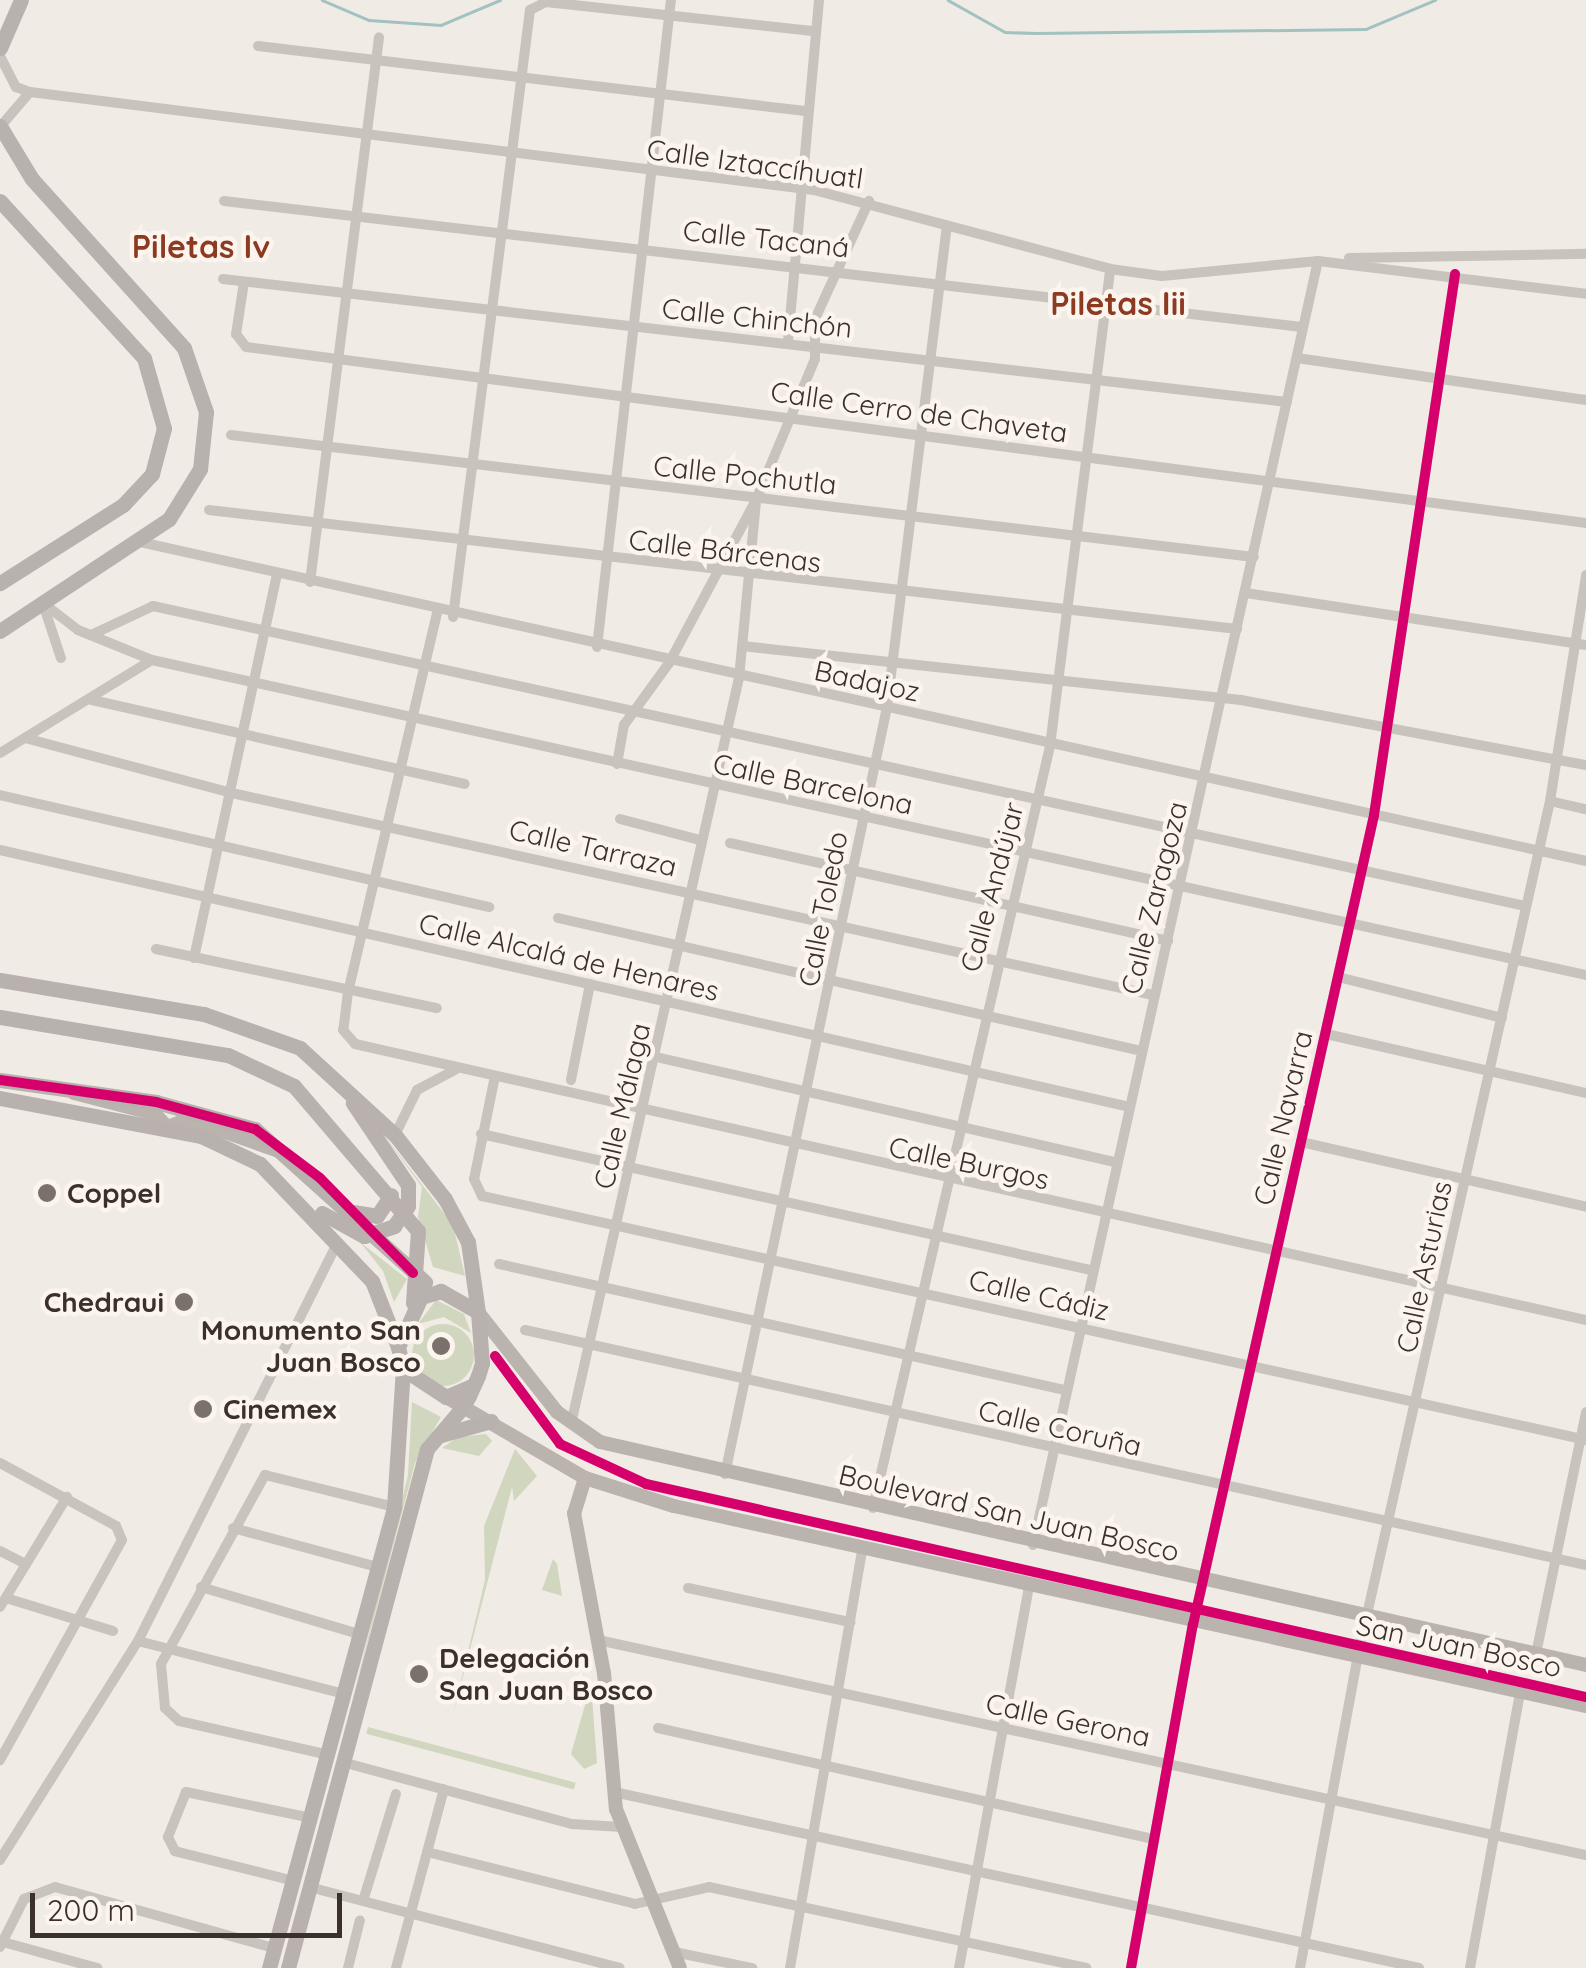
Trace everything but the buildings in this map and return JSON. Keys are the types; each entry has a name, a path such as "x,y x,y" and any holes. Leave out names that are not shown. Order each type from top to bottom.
{"main road":[{"path":"0,48 21,0"},
{"path":"0,127 32,178 176,337 200,384 200,469 179,508 140,542 0,631"},
{"path":"0,201 136,347 164,417 158,461 140,490 0,583"},
{"path":"0,980 246,1024 300,1048 394,1135 460,1221 484,1348 474,1385 462,1408 433,1439 336,1759 303,1884 269,1968"},
{"path":"0,1017 263,1068 324,1113 406,1214 420,1238 420,1279 398,1347"},
{"path":"0,1080 200,1110 294,1156 420,1279 478,1312"},
{"path":"344,1085 408,1185 406,1214"},
{"path":"0,1098 167,1128 235,1148 305,1204 356,1237 373,1235 406,1214"},
{"path":"349,1210 377,1216 391,1195"},
{"path":"288,1968 312,1818 336,1759 345,1694 394,1507 403,1370 372,1281 305,1204"},
{"path":"412,1306 442,1292"},
{"path":"403,1370 446,1397 474,1385"},
{"path":"433,1439 491,1421"}],"street":[{"path":"597,647 671,0"},
{"path":"788,342 788,265 819,0"},
{"path":"454,617 498,232 530,10 546,2 814,31"},
{"path":"310,582 379,37"},
{"path":"258,46 805,111"},
{"path":"0,56 16,86 30,92 0,127"},
{"name":"Calle Iztaccíhuatl","path":"30,92 796,188 869,201 947,227 1110,269 1162,276 1318,261 1455,274 1586,294"},
{"name":"Calle Tacaná","path":"224,201 788,265 844,268 940,286 1302,327"},
{"path":"617,764 636,710 669,663 756,500 790,422 816,347 815,319 844,268 869,201"},
{"name":"Calle Toledo","path":"725,1475 782,1200 833,982 887,707 947,227"},
{"path":"1318,261 1586,254"},
{"name":"Calle Zaragoza","path":"1033,1546 1153,995 1195,833 1318,261"},
{"name":"Calle Andújar","path":"873,1508 1006,906 1039,800 1050,746 1072,611 1110,269"},
{"name":"Calle Navarra","path":"1131,1968 1192,1625 1374,815 1425,502 1455,274"},
{"name":"Calle Chinchón","path":"222,279 1287,402"},
{"name":"Calle Cerro de Chaveta","path":"244,282 236,334 246,347 626,394 790,422 1271,478 1586,523"},
{"path":"1298,358 1586,400"},
{"name":"Calle Pochutla","path":"231,435 1254,557"},
{"name":"Calle Málaga","path":"572,1424 739,678 756,500"},
{"name":"Calle Bárcenas","path":"209,510 716,574 1237,629"},
{"name":"Badajoz","path":"140,542 454,617 887,707 1050,746 1586,861"},
{"path":"194,958 277,575"},
{"name":"Calle Asturias","path":"1300,1968 1357,1659 1418,1402 1550,801 1581,644 1586,575"},
{"path":"1246,593 1406,622 1581,644"},
{"path":"43,603 61,658"},
{"name":"Calle Barcelona","path":"43,603 92,636 152,660 1586,975"},
{"path":"92,636 145,606 267,628 422,665 589,695 728,732 1524,906"},
{"path":"348,992 370,880 436,613"},
{"path":"742,646 894,666 1222,698 1387,734 1586,765"},
{"path":"2,747 92,700 152,660"},
{"path":"92,700 465,784"},
{"name":"Calle Tarraza","path":"25,738 232,793 1153,995"},
{"path":"0,795 220,850 489,907"},
{"path":"1550,801 1586,809"},
{"path":"620,820 700,840"},
{"path":"730,843 1168,942"},
{"name":"Calle Alcalá de Henares","path":"0,850 208,901 668,1004 821,1034 1128,1106"},
{"path":"558,918 679,949 1141,1051"},
{"path":"156,949 437,1008"},
{"path":"1338,976 1502,1018"},
{"path":"571,1080 590,984"},
{"name":"Calle Burgos","path":"348,992 347,1038 418,1061 1274,1255 1586,1320"},
{"path":"1326,1034 1586,1093"},
{"path":"656,1056 1116,1162"},
{"path":"418,1061 424,1084"},
{"path":"394,1135 424,1084 456,1070"},
{"path":"494,1080 481,1134 1091,1270"},
{"path":"70,1089 167,1128 218,1126 294,1156"},
{"name":"Calle Cádiz","path":"481,1134 474,1179 482,1196 1583,1439"},
{"path":"1301,1142 1586,1207"},
{"path":"0,1860 138,1641 338,1242"},
{"path":"499,1264 1065,1390"},
{"name":"Boulevard San Juan Bosco","path":"478,1312 572,1424 600,1442 1033,1546 1586,1665"},
{"name":"Calle Coruña","path":"525,1330 1225,1489 1586,1565"},
{"path":"446,1397 585,1478 862,1550 1192,1625 1586,1706"},
{"path":"1536,1654 1586,1412"},
{"path":"0,1463 116,1526 122,1540 0,1760"},
{"path":"562,1464 598,1640 614,1792 622,1827 680,1968"},
{"path":"394,1507 272,1472 232,1528 168,1647 160,1692 180,1721 572,1824 622,1827"},
{"path":"574,1513 585,1478"},
{"path":"66,1497 3,1603 113,1631"},
{"path":"232,1528 378,1567"},
{"path":"790,1968 862,1550"},
{"path":"0,1551 26,1564"},
{"path":"200,1587 359,1634"},
{"path":"688,1588 850,1622"},
{"path":"959,1968 1030,1588"},
{"name":"Calle Gerona","path":"598,1640 1586,1854"},
{"path":"138,1641 345,1694"},
{"path":"1470,1968 1520,1694"},
{"path":"658,1728 1153,1839"},
{"path":"396,1968 444,1789"},
{"path":"312,1818 186,1792 168,1837 175,1850 620,1968"},
{"path":"614,1792 1419,1968"},
{"path":"362,1902 396,1794"},
{"path":"427,1852 652,1904 709,1887 1086,1968"},
{"path":"97,1968 2,1945 36,1889 274,1948"},
{"path":"348,1968 360,1920"},
{"path":"674,1952 752,1968"}],"green space":[{"path":"371,1118 453,1225 465,1276 433,1267 418,1217 422,1187"},
{"path":"360,1242 407,1279 394,1302 383,1271"},
{"path":"436,1300 464,1314 471,1333 444,1317 418,1324"},
{"path":"443,1324 465,1333 474,1355 465,1377 443,1386 421,1377 412,1355 421,1333"},
{"path":"412,1402 441,1417 415,1463 352,1702 408,1475"},
{"path":"486,1434 492,1441 479,1456 442,1448 458,1437"},
{"path":"515,1449 537,1476 514,1501 512,1487 452,1719 485,1580 484,1526"},
{"path":"553,1559 557,1564 562,1596 542,1590"},
{"path":"591,1684 597,1763 584,1769 571,1754"},
{"path":"368,1727 576,1783 574,1789 366,1734"}],"waterway":[{"path":"322,0 369,20 441,25 500,0"},
{"path":"948,0 1005,32 1036,33 1366,29 1435,0"}],"cycle path":[{"path":"1131,1968 1193,1625 1374,815 1455,274"},
{"path":"0,1080 156,1102 255,1129 320,1178 413,1273"},
{"name":"San Juan Bosco","path":"495,1356 560,1444 646,1484 1586,1697"}],"place":[{"name":"Coppel","path":"47,1193"},
{"name":"Chedraui","path":"184,1302"},
{"name":"Monumento San Juan Bosco","path":"441,1346"},
{"name":"Cinemex","path":"203,1409"},
{"name":"Delegación San Juan Bosco","path":"419,1674"}],"district":[{"name":"Piletas Iv","path":"201,246"},
{"name":"Piletas Iii","path":"1118,303"}]}
